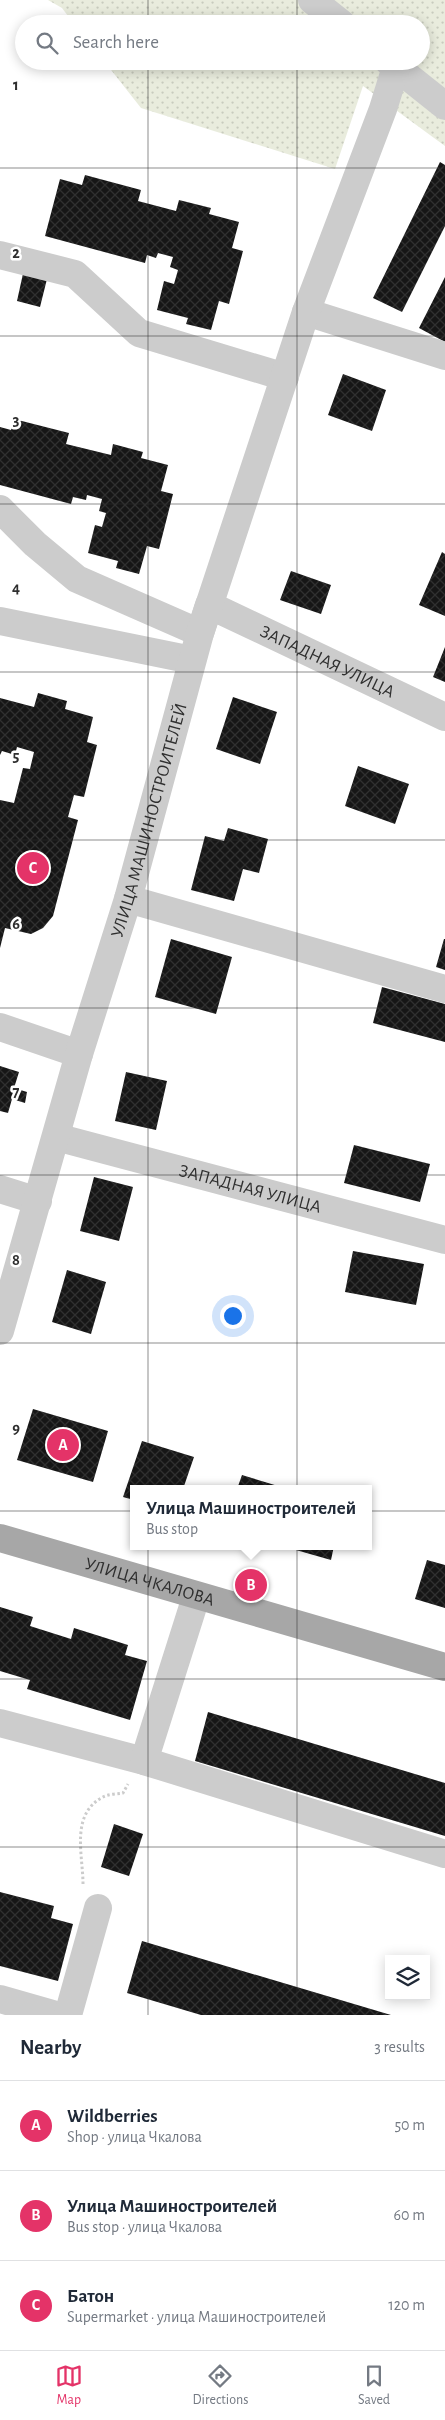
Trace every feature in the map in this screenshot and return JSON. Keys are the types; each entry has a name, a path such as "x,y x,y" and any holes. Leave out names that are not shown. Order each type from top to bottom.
{"main road":[{"name":"УЛИЦА ЧКАЛОВА","path":"0,1538 196,1597 445,1667"}],"street":[{"path":"312,0 331,15"},
{"path":"208,605 306,312 383,109 391,70"},
{"path":"400,70 445,106"},
{"path":"0,254 75,274 139,333 285,377"},
{"path":"306,312 445,356"},
{"path":"0,509 35,544 77,579 200,633"},
{"name":"УЛИЦА МАШИНОСТРОИТЕЛЕЙ","path":"0,1331 79,1054 128,899 208,605"},
{"name":"ЗАПАДНАЯ УЛИЦА","path":"208,605 445,718"},
{"path":"0,621 192,660"},
{"path":"128,899 445,989"},
{"path":"0,1027 79,1054"},
{"name":"ЗАПАДНАЯ УЛИЦА","path":"56,1137 445,1240"},
{"path":"0,1189 38,1202"},
{"path":"144,1761 196,1597"},
{"path":"0,1723 144,1761 445,1854"},
{"path":"68,2015 91,1898"},
{"path":"0,1999 56,2015"}],"path":[{"path":"91,1898 79,1856 81,1826 90,1808 104,1796 123,1793 144,1761"}],"shaded area":[{"path":"48,0 445,0 445,146 363,86 335,169 141,108 111,70 430,70 430,15 67,15 62,8"}],"building":[{"path":"440,162 445,165 445,226 402,312 373,298"},
{"path":"85,175 141,190 138,201 176,211 179,200 211,208 209,214 239,222 232,248 243,251 229,304 219,301 211,330 186,324 188,318 157,310 164,281 174,284 178,270 170,267 173,257 158,253 156,258 147,255 145,263 45,236 60,179 82,185"},
{"path":"24,269 48,275 40,307 17,301"},
{"path":"445,277 445,342 419,328"},
{"path":"343,374 386,390 372,431 328,415"},
{"path":"14,419 69,433 66,444 111,455 113,444 143,452 141,458 168,465 161,491 173,494 159,549 147,546 139,574 116,568 118,561 88,553 95,525 102,527 106,513 99,511 102,499 87,495 86,500 73,497 71,504 0,485 0,427 11,430"},
{"path":"442,552 445,554 445,616 419,605"},
{"path":"291,571 331,585 321,614 280,600"},
{"path":"445,647 445,682 433,677"},
{"path":"38,693 67,701 65,709 93,717 87,742 97,745 84,797 74,795 68,817 78,820 53,916 43,928 31,934 5,928 0,948 0,800 14,803 23,768 30,769 34,752 17,747 15,755 2,751 0,755 0,698 34,707"},
{"path":"233,697 277,712 260,764 216,749"},
{"path":"358,766 409,784 395,824 345,806"},
{"path":"228,828 268,839 259,873 243,869 234,901 191,890 205,836 224,841"},
{"path":"171,939 232,957 216,1014 155,997"},
{"path":"445,939 445,970 436,967"},
{"path":"382,987 445,1004 445,1042 373,1023"},
{"path":"0,1066 19,1072 14,1088 27,1092 25,1103 12,1099 8,1113 0,1111"},
{"path":"126,1072 167,1081 156,1130 115,1121"},
{"path":"354,1145 430,1164 420,1202 344,1183"},
{"path":"94,1177 133,1187 119,1241 80,1231"},
{"path":"353,1251 424,1264 416,1305 345,1292"},
{"path":"67,1270 106,1282 91,1334 52,1322"},
{"path":"33,1409 108,1431 93,1482 17,1460"},
{"path":"142,1441 194,1457 184,1485 130,1485 130,1499 123,1497"},
{"path":"242,1475 275,1485 238,1485"},
{"path":"296,1550 333,1550 331,1560"},
{"path":"427,1560 445,1565 445,1608 415,1599"},
{"path":"0,1607 33,1617 30,1626 71,1639 74,1628 128,1645 125,1655 147,1661 130,1720 27,1689 30,1680 0,1671"},
{"path":"208,1712 445,1783 445,1836 195,1761"},
{"path":"114,1824 143,1834 129,1876 101,1867"},
{"path":"0,1892 54,1906 51,1918 73,1924 58,1981 0,1966"},
{"path":"142,1941 391,2015 201,2015 127,1993"}],"place":[{"name":"Батон","path":"33,868"},
{"name":"Wildberries","path":"63,1445"},
{"name":"Улица Машиностроителей","path":"251,1585"}]}
